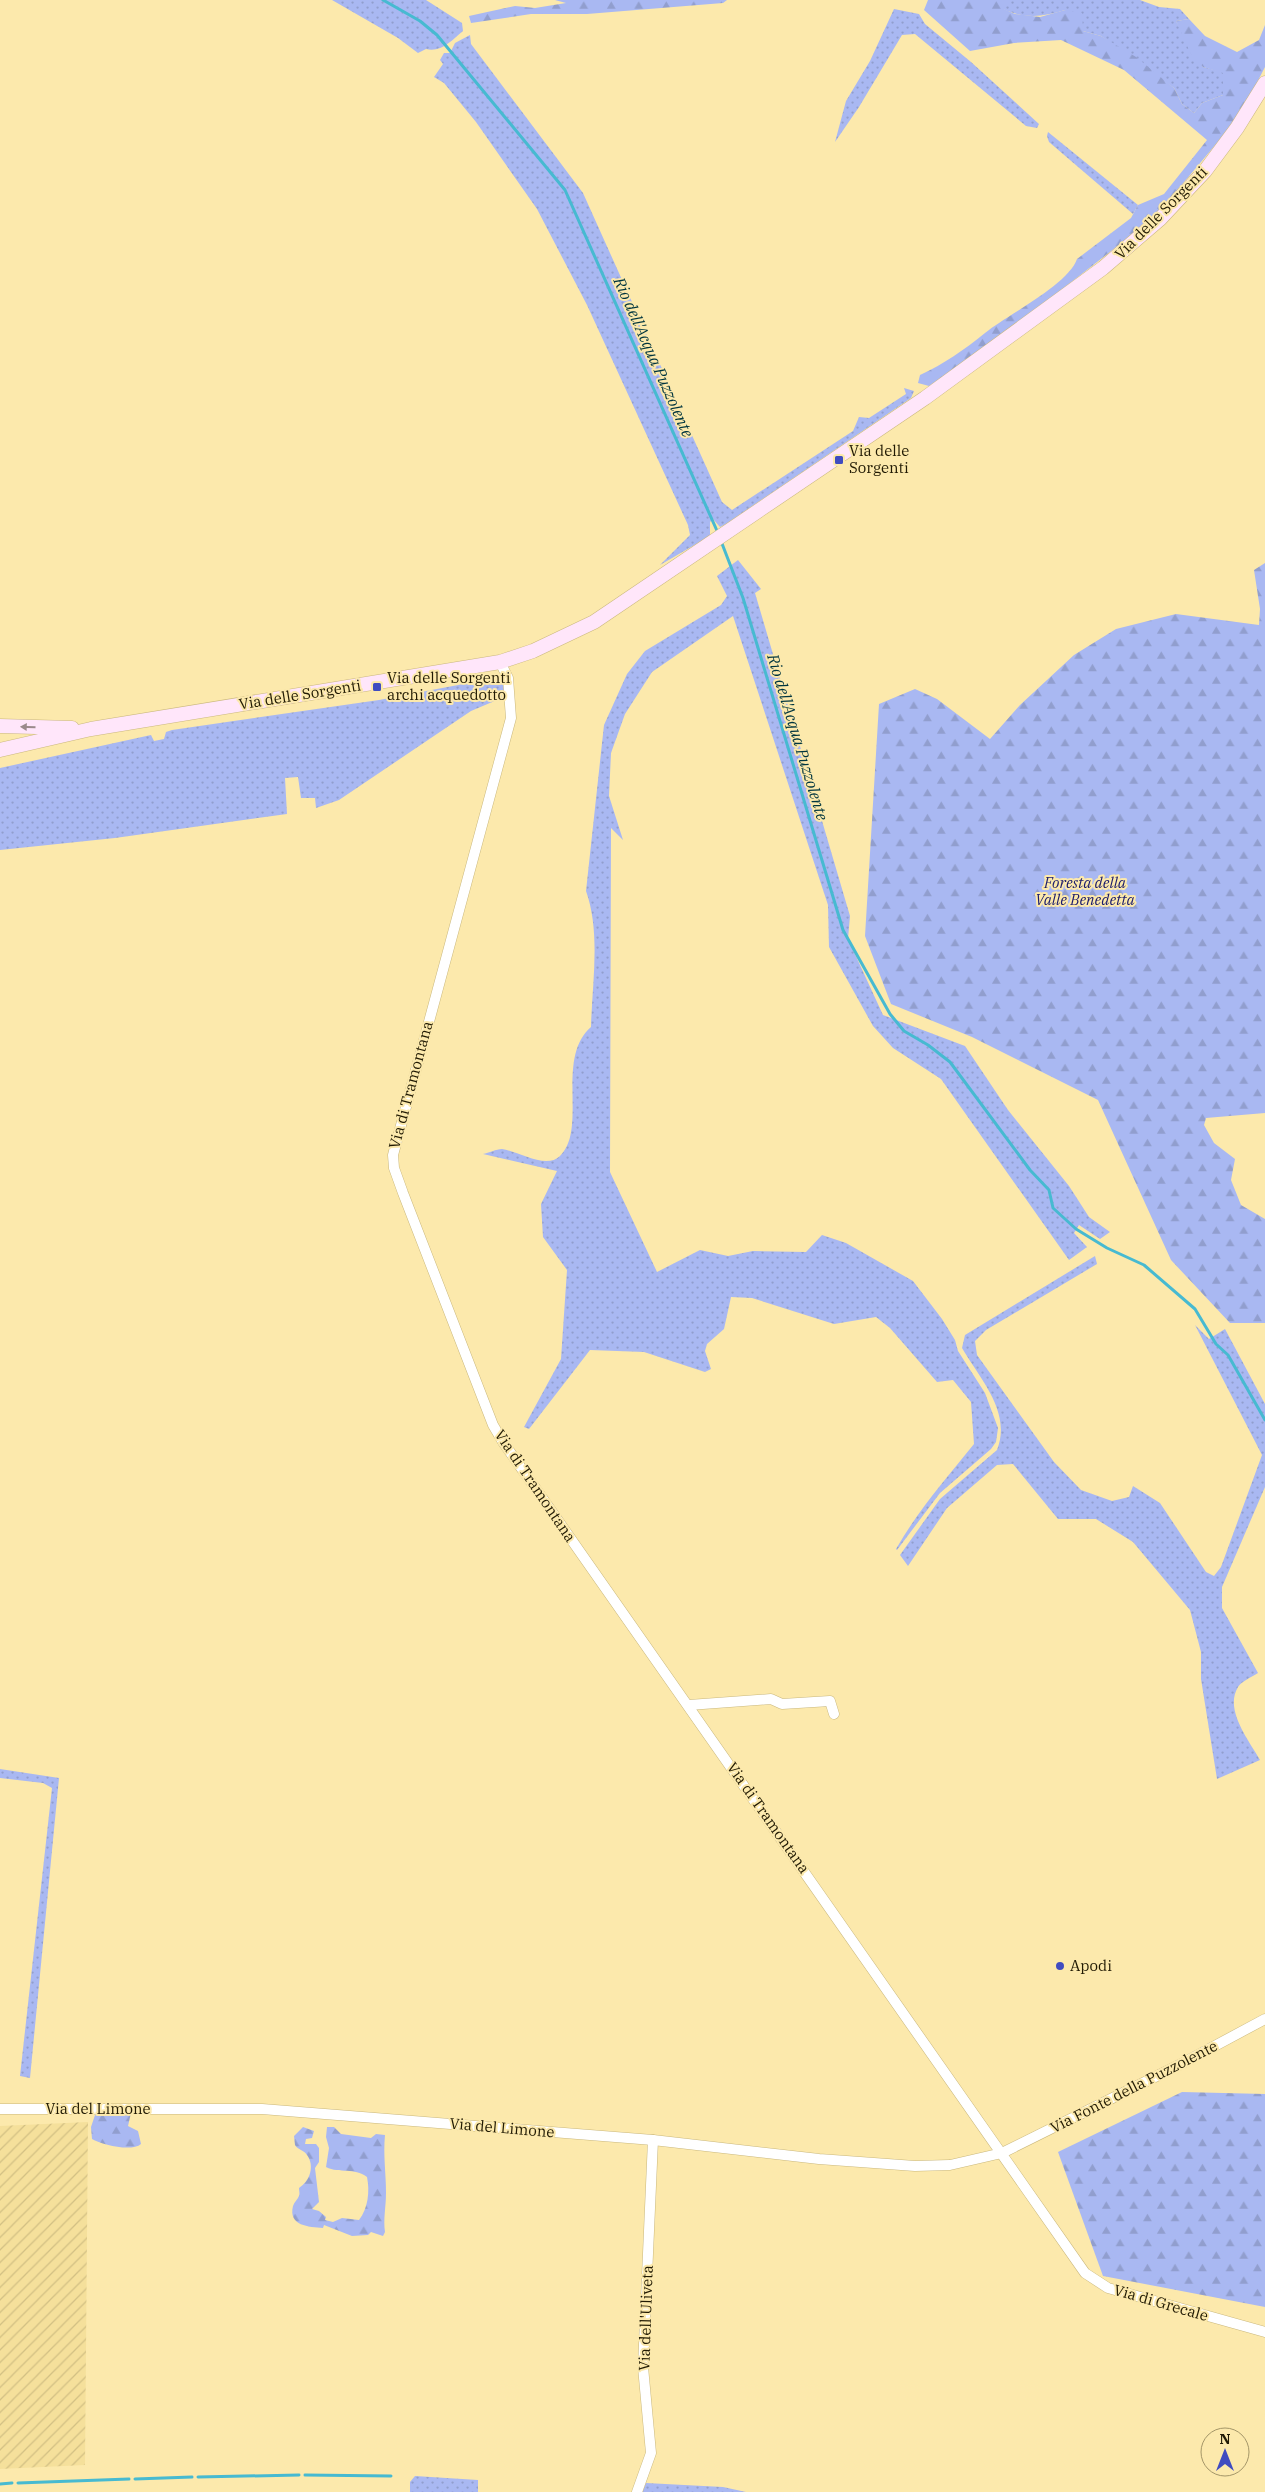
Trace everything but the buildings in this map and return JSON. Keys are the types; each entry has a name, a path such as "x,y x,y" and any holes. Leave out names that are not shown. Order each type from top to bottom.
{"main road":[{"name":"Via delle Sorgenti","path":"0,750 91,728 500,662 533,651 594,622 926,398 1134,244 1205,171 1237,128 1265,83"},
{"name":"Via delle Sorgenti","path":"0,726 91,728"}],"street":[{"name":"Via di Tramontana","path":"500,662 508,678 511,718 394,1143 394,1168 494,1425 503,1442 1002,2153"},
{"path":"689,1705 771,1699 782,1704 830,1702 834,1714"},
{"name":"Via Fonte della Puzzolente","path":"1002,2153 1183,2063 1265,2019"},
{"name":"Via del Limone","path":"0,2109 262,2109 654,2140 819,2159 915,2166 966,2162 1002,2153"},
{"name":"Via dell'Uliveta","path":"637,2492 651,2453 643,2367 654,2140"},
{"name":"Via di Grecale","path":"1002,2153 1085,2273 1108,2288 1265,2332"}],"shaded area":[{"path":"88,2122 85,2465 0,2469 0,2126"}],"green space":[{"path":"332,0 426,0 462,23 463,31 450,42 437,49 426,49 418,53 398,38"},
{"path":"555,0 727,0 723,3 587,14 531,14 471,23 469,16 515,6 535,8 566,3"},
{"path":"928,0 1004,0 1004,9 1015,14 1040,17 1065,10 1082,13 1083,31 1101,36 1136,57 1174,88 1182,104 1194,113 1202,103 1223,95 1223,73 1203,67 1191,54 1176,21 1189,19 1205,36 1237,52 1259,40 1265,25 1265,67 1249,98 1227,131 1169,200 1147,223 1074,280 987,347 929,386 918,383 920,375 954,356 1050,289 1071,269 1077,259 1131,218 1138,205 1164,194 1207,140 1124,70 1061,40 1014,43 970,51 924,10"},
{"path":"1004,0 1140,0 1159,7 1180,9 1189,19 1176,21 1203,67 1223,72 1223,95 1202,103 1194,113 1182,104 1174,88 1101,36 1083,31 1065,10 1049,14 1026,16 1003,9"},
{"path":"894,9 919,14 925,24 971,62 1039,124 1037,128 1026,126 915,34 902,35 859,107 835,142 846,101 870,61"},
{"path":"470,35 471,44 583,193 722,502 732,510 853,431 859,417 869,418 906,394 904,388 914,391 911,398 726,524 720,527 713,519 710,522 710,536 660,565 690,535 688,525 587,305 537,209 476,122 444,83 434,77 443,64 440,60 444,53 450,53 455,43"},
{"path":"1048,132 1138,205 1133,214 1049,142"},
{"path":"738,560 761,589 755,593 850,916 848,939 883,1015 965,1046 1008,1110 1069,1186 1089,1217 1110,1232 1100,1239 1079,1225 1074,1233 1087,1247 1069,1260 941,1079 893,1048 873,1026 829,947 828,905 733,616 652,672 625,714 611,753 609,796 623,840 611,828 610,1172 657,1272 700,1250 728,1256 753,1251 806,1252 822,1235 846,1243 913,1281 942,1319 955,1340 958,1351 985,1393 998,1428 996,1442 991,1449 940,1493 897,1550 923,1507 974,1444 971,1402 953,1380 937,1382 890,1328 876,1317 834,1324 752,1298 731,1297 724,1329 707,1344 705,1351 711,1369 705,1372 644,1352 590,1350 529,1429 524,1427 561,1359 567,1270 543,1237 541,1204 557,1171 483,1154 502,1149 547,1161 554,1160 560,1156 568,1144 572,1129 575,1056 580,1040 591,1027 594,941 591,907 586,891 604,725 627,674 645,651 721,605 727,596 717,576"},
{"name":"Foresta della Valle Benedetta","path":"1265,563 1265,1113 1206,1118 1204,1125 1214,1143 1235,1159 1231,1180 1241,1205 1265,1219 1265,1323 1230,1323 1171,1260 1098,1100 972,1037 891,1004 865,936 879,704 915,689 937,699 990,739 1020,705 1074,655 1116,629 1176,614 1259,625 1260,609 1254,570"},
{"path":"495,678 502,680 505,690 504,697 471,711 339,800 316,808 315,798 301,798 298,777 285,778 287,814 115,838 0,850 0,768 151,735 154,741 164,739 166,732 172,730 379,700"},
{"path":"1095,1256 1097,1264 986,1330 975,1341 977,1355 1054,1462 1081,1490 1112,1501 1129,1497 1133,1486 1160,1503 1206,1572 1214,1576 1221,1567 1262,1455 1195,1325 1209,1339 1225,1329 1265,1404 1265,1487 1222,1587 1222,1608 1258,1673 1238,1687 1234,1696 1234,1705 1240,1725 1260,1760 1217,1779 1201,1679 1201,1652 1190,1610 1133,1542 1096,1519 1058,1519 1013,1464 997,1465 947,1508 908,1566 900,1555 940,1499 997,1450 1001,1436 997,1409 992,1396 962,1348 965,1335"},
{"path":"0,1769 59,1778 30,2078 20,2076 52,1788 43,1783 0,1778"},
{"path":"1182,2092 1265,2094 1265,2307 1103,2276 1058,2152"},
{"path":"96,2112 131,2113 128,2126 138,2131 141,2144 124,2148 92,2139 91,2127"},
{"path":"303,2127 314,2131 312,2138 306,2139 305,2144 316,2144 319,2148 319,2162 315,2168 319,2202 312,2209 319,2211 326,2217 325,2220 333,2222 342,2218 359,2220 366,2205 368,2188 367,2177 362,2174 326,2167 329,2148 326,2137 327,2127 334,2127 341,2134 371,2138 376,2134 385,2135 386,2193 385,2232 383,2236 371,2232 368,2235 352,2236 324,2225 323,2228 306,2226 294,2218 292,2213 293,2206 299,2196 299,2188 306,2181 311,2168 307,2155 295,2145 294,2136"},
{"path":"415,2476 478,2480 478,2492 410,2492 410,2482"},
{"path":"646,2483 723,2487 746,2492 642,2492"}],"waterway":[{"name":"Rio dell'Acqua Puzzolente","path":"383,0 420,21 437,35 565,190 718,533"},
{"name":"Rio dell'Acqua Puzzolente","path":"721,541 743,598 843,930 890,1014 904,1031 928,1045 950,1062 1030,1170 1049,1190 1053,1208 1076,1229 1107,1248 1144,1265 1195,1309 1216,1344 1228,1355 1265,1420"},
{"path":"198,2477 299,2475"},
{"path":"305,2475 391,2476"},
{"path":"135,2479 192,2477"},
{"path":"18,2483 129,2479"},
{"path":"0,2484 12,2483"}],"place":[{"name":"Via delle Sorgenti","path":"839,460"},
{"name":"Via delle Sorgenti archi acquedotto","path":"377,687"},
{"name":"Apodi","path":"1060,1966"}]}
